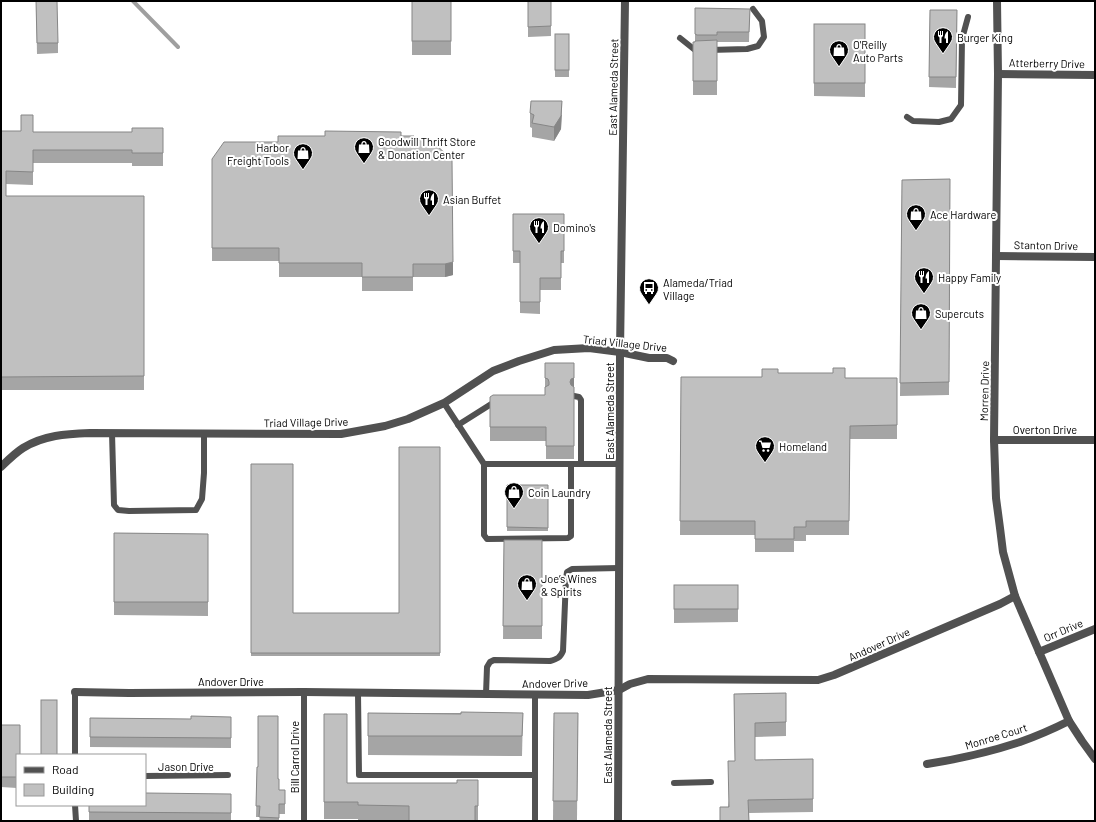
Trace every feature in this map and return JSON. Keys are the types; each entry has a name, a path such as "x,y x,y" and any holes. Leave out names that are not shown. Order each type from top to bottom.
{"street":[{"name":"East Alameda Street","path":"618,821 620,352 625,1"},
{"name":"Morren Drive","path":"997,1 998,74 994,440 996,498 1004,552 1015,596 1069,721 1095,759"},
{"name":"Atterberry Drive","path":"998,74 1095,75"},
{"name":"Stanton Drive","path":"996,256 1095,257"},
{"name":"Triad Village Drive","path":"1,466 22,449 34,442 48,437 63,435 112,433 341,434 385,426 408,419 444,404 494,371 554,350 589,348 649,358 667,358 673,360"},
{"name":"Overton Drive","path":"994,440 1095,440"},
{"name":"Andover Drive","path":"75,692 304,692 588,695 619,690 630,684 648,679 818,680 1000,604 1015,596"},
{"name":"Orr Drive","path":"1039,652 1095,629"},
{"name":"Monroe Court","path":"927,764 957,759 993,750 1028,739 1069,721"}],"lane":[{"path":"680,38 695,50 748,49 758,46 764,37 762,20 753,9"},
{"path":"907,117 913,121 939,122 951,119 961,105 962,39 968,17"},
{"path":"458,425 504,396"},
{"path":"576,397 581,400 581,464"},
{"path":"444,404 484,464 484,535 487,539 568,538 571,536 571,464"},
{"path":"112,433 114,505 118,510 129,512 196,510 202,499 204,434"},
{"path":"484,464 620,464"},
{"path":"486,694 487,666 490,662 494,660 550,661 561,656 563,651 567,572 572,569 619,568"},
{"path":"75,692 75,754"},
{"name":"Bill Carrol Drive","path":"304,692 304,821"},
{"path":"358,693 359,775 535,775"},
{"path":"535,695 535,821"},
{"name":"Jason Drive","path":"146,776 228,775"},
{"path":"674,783 711,782"},
{"path":"75,806 76,821"}],"building":[{"path":"36,1 57,1 58,43 37,43"},
{"path":"412,1 451,1 451,41 412,41"},
{"path":"528,1 551,1 551,26 528,27"},
{"path":"695,8 750,9 749,32 717,32 717,35 697,35 695,34"},
{"name":"Burger King","path":"930,10 957,10 956,77 929,77"},
{"name":"O'Reilly Auto Parts","path":"814,24 865,24 865,83 814,83"},
{"path":"555,34 569,34 569,70 555,70"},
{"path":"717,40 717,81 693,81 693,42"},
{"path":"531,101 562,101 561,116 554,127 532,123 534,115 530,113"},
{"path":"21,115 33,115 33,132 132,132 132,128 163,128 163,153 132,153 132,150 33,150 33,172 6,171 6,196 144,196 144,376 1,377 1,131 21,131"},
{"path":"325,131 401,132 401,136 414,136 414,140 431,140 452,160 453,262 445,264 413,264 413,277 362,277 362,263 279,263 279,248 212,248 212,159 224,142 278,142 278,136 325,136"},
{"path":"950,179 949,382 900,383 902,180"},
{"path":"513,214 564,214 564,251 561,251 561,278 540,278 540,302 520,302 520,251 513,251"},
{"path":"545,363 574,363 574,378 571,379 570,382 574,387 574,446 546,446 546,427 490,427 490,397 493,395 545,395 545,387 549,385 549,382 548,379 545,378"},
{"name":"Homeland","path":"833,368 845,368 845,378 897,378 897,425 850,426 849,521 806,521 806,527 794,527 794,539 755,539 755,521 680,521 681,377 762,377 762,369 778,369 778,373 833,373"},
{"path":"399,447 440,447 440,653 251,653 251,464 293,464 293,613 399,613"},
{"path":"507,485 548,485 548,528 507,527"},
{"path":"114,533 208,534 208,602 114,602"},
{"path":"504,540 542,540 542,626 503,626"},
{"path":"674,585 738,585 738,609 674,609"},
{"path":"786,693 786,722 755,723 755,760 813,759 813,799 748,800 749,821 720,821 720,807 729,807 728,761 735,761 734,694"},
{"path":"41,700 57,700 57,754 41,754"},
{"path":"461,712 523,713 522,736 368,736 368,713 461,714"},
{"path":"554,713 578,713 577,801 553,801"},
{"path":"324,714 347,714 347,783 457,783 457,780 478,780 478,806 475,806 475,821 409,821 409,806 358,805 358,802 324,802"},
{"path":"191,716 231,717 231,738 90,737 90,718 191,719"},
{"path":"258,716 278,716 279,790 285,790 285,804 279,804 279,818 259,817 260,806 256,806"},
{"path":"1,725 20,725 20,754 16,754 16,777 1,777"},
{"path":"146,793 231,794 231,813 89,812 89,806 146,806"}],"waterway":[{"path":"133,1 178,47"}],"place":[{"name":"Burger King","path":"943,54"},
{"name":"O'Reilly Auto Parts","path":"839,67"},
{"name":"Goodwill Thrift Store & Donation Center","path":"364,164"},
{"name":"Harbor Freight Tools","path":"303,170"},
{"name":"Asian Buffet","path":"429,216"},
{"name":"Ace Hardware","path":"916,231"},
{"name":"Domino's","path":"539,244"},
{"name":"Happy Family","path":"924,294"},
{"name":"Alameda/Triad Village","path":"649,305"},
{"name":"Supercuts","path":"921,330"},
{"name":"Homeland","path":"765,463"},
{"name":"Coin Laundry","path":"514,509"},
{"name":"Joe’s Wines & Spirits","path":"527,601"}]}
